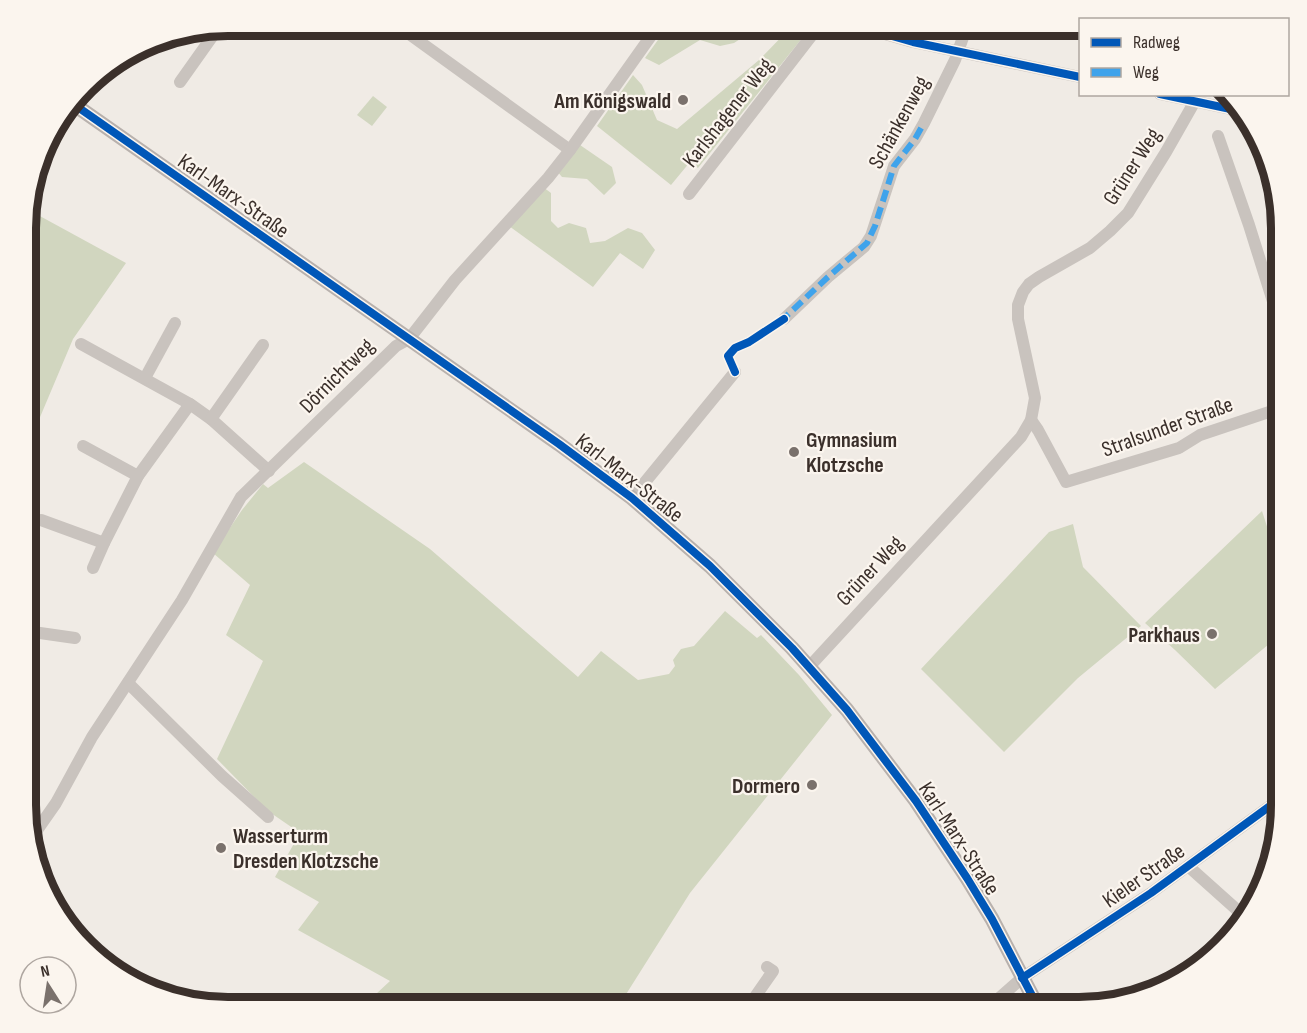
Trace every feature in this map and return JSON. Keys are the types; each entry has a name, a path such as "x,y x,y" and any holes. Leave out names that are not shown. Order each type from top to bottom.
{"main road":[{"name":"Karl-Marx-Straße","path":"79,108 535,426 632,498 710,566 809,667 847,710 920,806 992,919 1032,997"}],"street":[{"path":"412,36 570,150"},
{"name":"Dörnichtweg","path":"38,829 56,803 92,737 182,600 242,497 396,346 409,339 455,280 526,203 570,150 651,36"},
{"name":"Karlshagener Weg","path":"689,194 811,36"},
{"path":"894,36 1079,78"},
{"name":"Schänkenweg","path":"784,319 867,243 875,226 894,166 924,123 964,36"},
{"path":"180,82 212,37"},
{"path":"1170,96 1195,102 1213,100"},
{"name":"Grüner Weg","path":"809,667 1022,437 1031,420 1035,398 1018,319 1018,305 1023,292 1038,277 1090,248 1128,213 1195,102"},
{"path":"1218,136 1271,295"},
{"path":"145,378 175,323"},
{"path":"81,344 190,404 211,419 269,471"},
{"path":"211,419 264,345"},
{"name":"Karl-Marx-Straße","path":"632,498 735,372"},
{"path":"93,568 138,476 190,404"},
{"name":"Stralsunder Straße","path":"1031,420 1066,482 1179,448 1200,435 1271,411"},
{"path":"83,446 138,476"},
{"path":"41,520 104,543"},
{"path":"36,632 75,638"},
{"path":"128,683 222,776 268,817"},
{"name":"Kieler Straße","path":"1000,997 1022,978 1150,893 1271,805"},
{"path":"1188,866 1239,912"},
{"path":"755,997 773,971 767,967"}],"green space":[{"path":"661,36 745,36 734,43 720,46 700,40 659,65 645,58"},
{"path":"782,36 804,36 698,168 690,162 671,185 597,126 633,75 642,85 657,120 677,129 759,60"},
{"path":"373,96 387,107 372,126 357,115"},
{"path":"580,145 612,167 616,183 604,195 587,179 562,177 557,171"},
{"path":"543,187 551,193 551,221 558,228 569,223 586,228 590,243 605,241 628,228 642,233 655,250 643,269 620,253 593,287 509,226"},
{"path":"37,214 126,263 73,339 36,427"},
{"path":"304,462 430,549 578,677 601,651 638,680 669,674 675,666 673,660 681,649 694,646 725,611 757,638 761,635 799,675 832,715 690,893 624,997 373,997 390,981 298,930 319,902 275,877 300,833 268,811 217,759 263,661 226,635 250,585 213,553 263,484 268,488"},
{"path":"1262,511 1271,539 1271,642 1215,689 1145,623"},
{"path":"1073,524 1083,567 1141,626 1078,678 1004,752 921,669 1049,532"}],"marked path":[{"path":"780,322 867,243 875,226 894,166 924,123"}],"cycle path":[{"path":"892,36 1079,77"},
{"path":"1169,96 1229,109"},
{"path":"79,108 559,444 632,498 710,566 792,648 847,710 916,801 992,919 1033,997"},
{"path":"735,372 728,356 735,348 749,342 784,319"},
{"path":"1022,978 1151,893 1271,805"}],"place":[{"name":"Am Königswald","path":"683,100"},
{"name":"Gymnasium Klotzsche","path":"794,452"},
{"name":"Parkhaus","path":"1212,634"},
{"name":"Dormero","path":"812,785"},
{"name":"Wasserturm Dresden Klotzsche","path":"221,848"}]}
